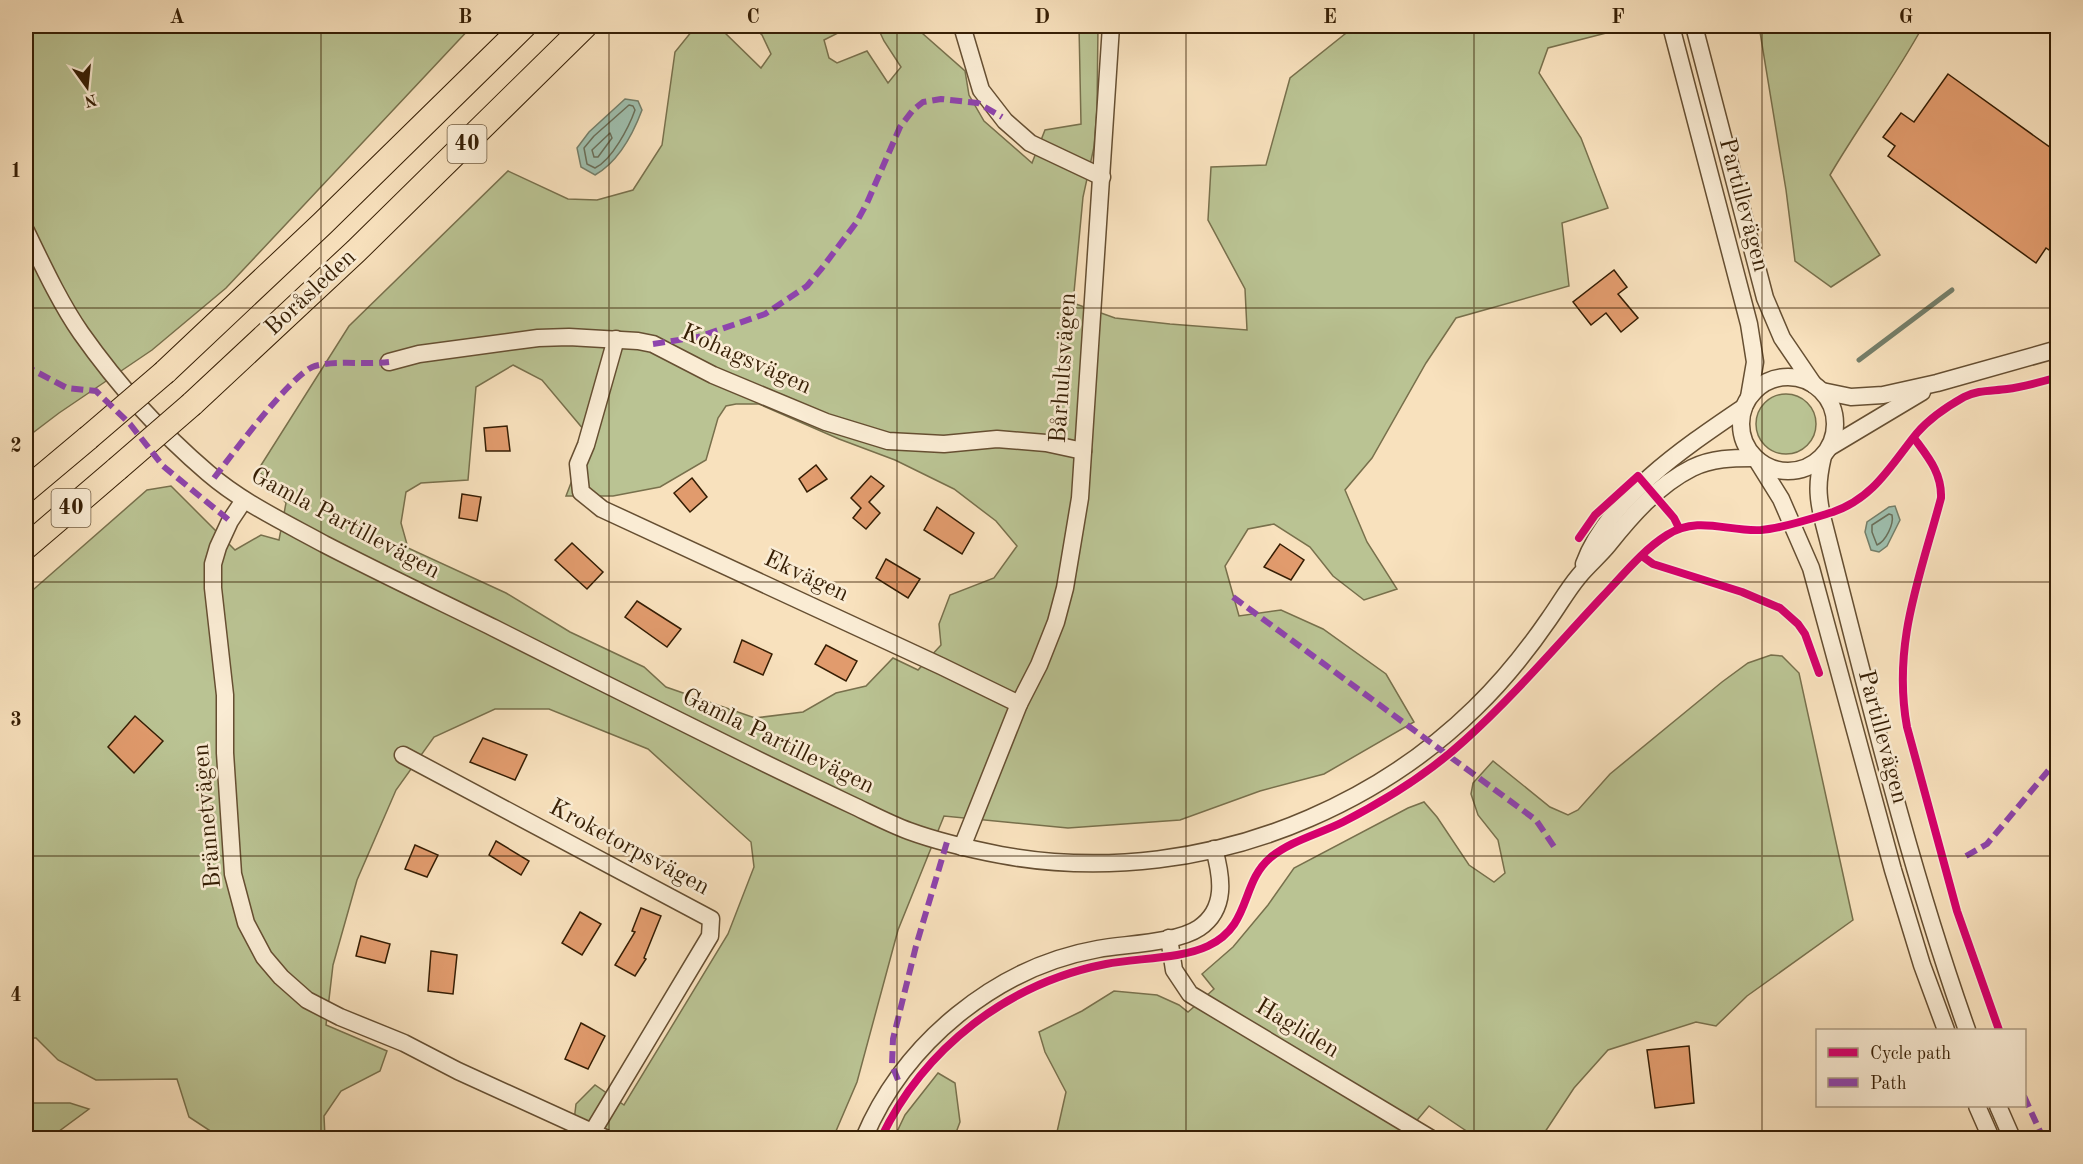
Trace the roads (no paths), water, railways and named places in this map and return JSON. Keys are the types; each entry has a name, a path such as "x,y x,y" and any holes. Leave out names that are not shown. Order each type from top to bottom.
{"highway":[{"name":"Boråsleden","path":"26,490 165,372 322,224 524,26"},
{"name":"Boråsleden","path":"26,547 192,404 356,251 585,26"}],"street":[{"path":"962,26 981,90 1005,121 1030,143 1102,177"},
{"name":"Bårhultsvägen","path":"1019,704 1039,665 1056,622 1065,588 1080,498 1111,26"},
{"name":"Partillevägen","path":"1671,26 1754,347 1755,362 1746,402"},
{"name":"Partillevägen","path":"1694,26 1765,298 1782,338 1818,388"},
{"name":"Gamla Partillevägen","path":"26,231 78,329 110,371 140,407 194,461 244,500 357,561 809,785 909,831 962,847 1007,856 1075,863 1124,863 1214,849 1269,834 1311,818 1353,797 1398,771 1434,744 1474,709 1512,668 1579,576 1654,494 1691,468 1708,462 1726,458 1756,460"},
{"name":"Kohagsvägen","path":"389,362 419,354 538,338 616,339 653,344 713,375 815,417 888,441 944,444 997,440 1046,443 1083,451"},
{"name":"Ekvägen","path":"616,339 586,445 578,464 581,492 602,509 1019,704"},
{"path":"1937,383 1892,408 1826,451 1814,464 1792,472 1768,468 1756,460 1747,449 1740,429 1746,402 1757,388 1779,378 1797,378 1818,388 1851,397 1862,397 1937,383 2058,349"},
{"path":"1818,388 1829,401 1833,412 1834,435 1826,451"},
{"name":"Gamla Partillevägen","path":"1579,576 1586,556 1622,503 1644,482 1746,402"},
{"name":"Partillevägen","path":"1826,451 1818,478 1817,496 1914,866 1942,961 1967,1029"},
{"name":"Partillevägen","path":"1756,460 1781,499 1811,568 1893,870 1922,965 1946,1029"},
{"name":"Brännetvägen","path":"244,500 230,521 218,547 213,564 213,588 225,695 225,753 233,874 246,924 264,957 281,977 307,1000 599,1135"},
{"path":"962,847 1019,704"},
{"name":"Kroketorpsvägen","path":"403,755 711,919 710,936 599,1135"},
{"path":"864,1138 898,1080 938,1032 964,1009 998,986 1063,956 1169,938 1198,929 1206,923 1216,909 1220,896 1221,882 1214,849"},
{"name":"Hagliden","path":"1169,938 1174,970 1190,994 1430,1138"},
{"path":"1977,1107 1991,1138"},
{"path":"1998,1107 2012,1138"}],"water":[{"path":"625,99 638,101 642,110 624,147 611,163 595,175 581,167 577,148 589,132"},
{"path":"1895,506 1900,520 1887,546 1879,552 1871,550 1865,532 1867,522 1889,507"}],"waterway":[{"path":"1859,360 1952,290"}]}
